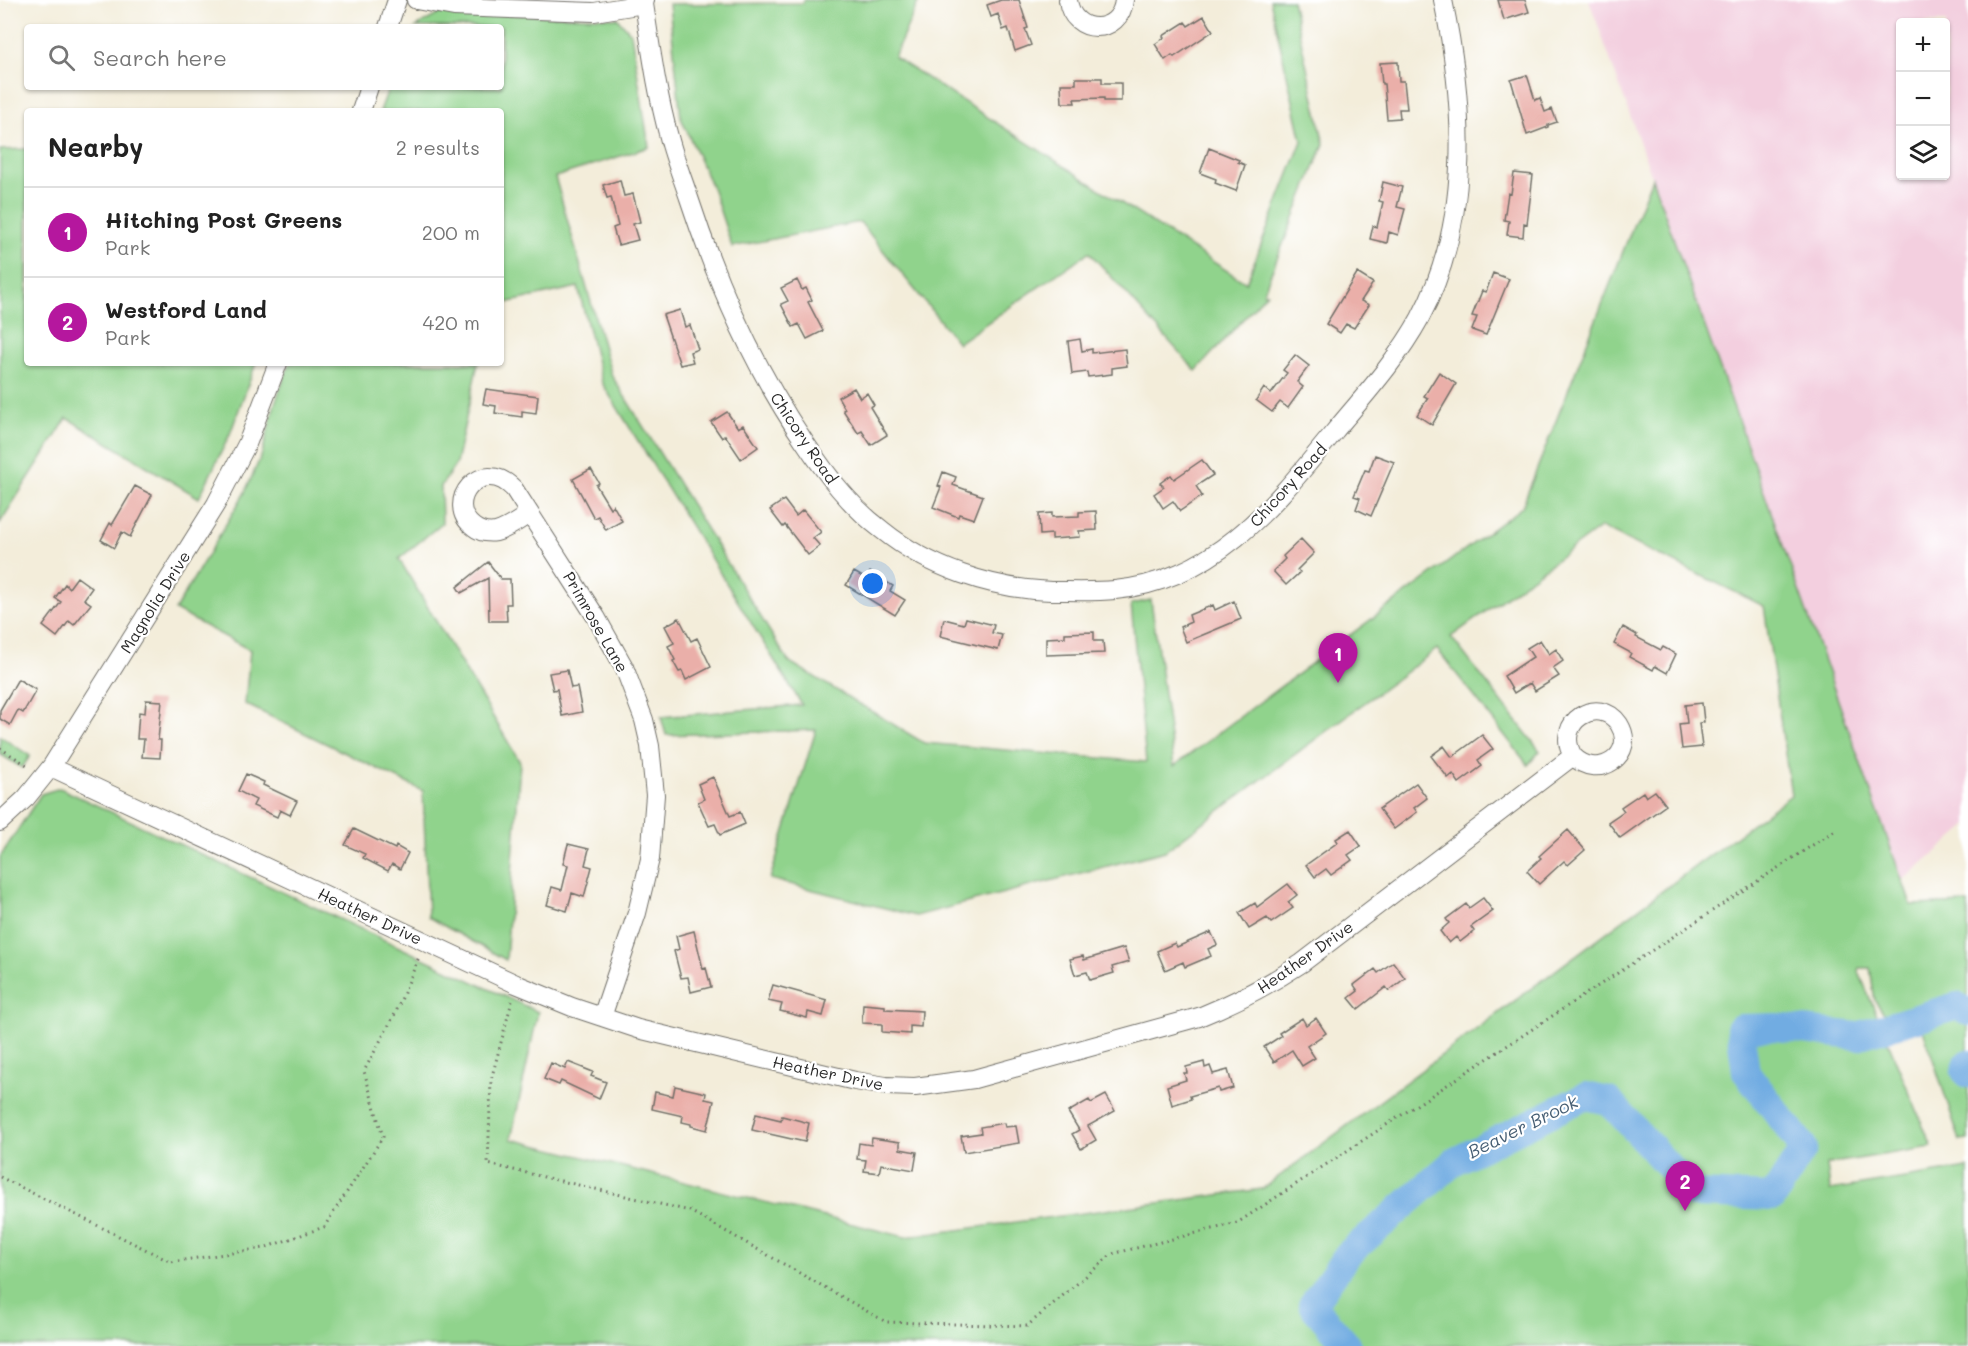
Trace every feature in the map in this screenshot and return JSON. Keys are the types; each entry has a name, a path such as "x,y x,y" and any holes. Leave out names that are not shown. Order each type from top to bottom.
{"street":[{"path":"389,24 397,0"},
{"path":"416,0 453,7 594,12 645,2"},
{"path":"622,0 645,2"},
{"path":"1068,0 1074,17 1085,25 1097,27 1115,20 1122,10 1124,0"},
{"name":"Chicory Road","path":"645,2 655,77 669,137 700,233 750,352 771,390 821,467 849,501 882,531 915,553 955,571 996,584 1038,590 1080,592 1119,590 1153,582 1184,571 1240,537 1292,484 1389,365 1419,320 1442,265 1449,239 1459,168 1459,96 1452,42 1443,0"},
{"path":"362,108 368,90"},
{"name":"Magnolia Drive","path":"0,822 26,798 47,772 216,504 247,444 277,366"},
{"name":"Primrose Lane","path":"529,514 596,617 624,667 644,720 654,771 655,817 646,882 602,1017"},
{"name":"Heather Drive","path":"47,772 516,984 572,1007 671,1038 855,1081 886,1086 915,1087 974,1079 1199,1017 1233,1003 1302,963 1573,756"}],"path":[{"path":"0,747 47,772"},
{"path":"516,984 491,1080 488,1164 690,1211 886,1322 1027,1326 1112,1254 1237,1223 1834,831"},
{"path":"0,1177 171,1262 264,1248 324,1227 383,1137 364,1071 396,1012 425,942"}],"shaded area":[{"path":"1589,0 1968,0 1968,825 1902,881"}],"green space":[{"path":"804,0 919,0 894,57 1246,283 1302,141 1270,0 1292,0 1324,144 1263,293 1267,293 1196,371 1089,252 958,343 860,222 732,247 713,190 681,118 669,4 803,3"},
{"path":"442,12 617,18 631,33 649,147 555,177 612,376 788,661 924,743 1146,762 1131,604 1151,600 1174,766 1522,507 1652,178 1911,905 1968,903 1968,1140 1960,1141 1916,1008 1886,1016 1875,1001 1870,968 1859,968 1932,1147 1827,1164 1830,1190 1968,1168 1968,1346 0,1346 0,857 41,794 60,788 538,1012 511,1139 905,1237 1262,1189 1791,795 1764,606 1601,527 1451,637 1540,751 1528,765 1437,649 1165,851 916,916 770,879 816,730 666,735 661,717 802,705 602,383 578,287 504,303 504,108 381,108 388,90 504,90 504,24 421,24"},
{"path":"24,149 24,366 255,366 230,434 199,498 67,418 0,523 0,150"},
{"path":"289,366 477,366 456,464 441,486 442,523 399,559 520,762 506,960 428,917 423,791 245,704 250,650 175,610 244,494 262,454 275,403"},
{"path":"0,736 30,756 22,768 0,754"}],"building":[{"path":"1001,0 1019,0 1031,45 1015,51 1008,28 1003,30 998,14 991,17 987,5"},
{"path":"1498,0 1525,0 1529,12 1504,20"},
{"path":"1204,16 1213,31 1174,57 1172,55 1165,60 1155,44 1185,22 1188,26"},
{"path":"1398,62 1399,81 1404,81 1407,109 1399,109 1400,118 1387,119 1380,63"},
{"path":"1527,75 1535,100 1540,98 1545,112 1552,109 1557,122 1527,135 1511,80"},
{"path":"1076,78 1102,78 1102,83 1121,83 1121,101 1104,101 1104,98 1074,99 1075,103 1062,103 1061,84 1076,84"},
{"path":"1209,148 1239,160 1238,162 1245,165 1236,191 1215,183 1216,179 1200,173"},
{"path":"1514,173 1533,175 1527,224 1524,223 1523,237 1507,235 1509,221 1504,220"},
{"path":"620,180 624,196 633,194 640,222 633,224 638,240 618,245 613,228 618,226 611,197 607,198 603,185"},
{"path":"1383,182 1402,187 1397,207 1405,209 1398,235 1389,232 1387,243 1370,239 1373,226 1377,227 1383,202 1379,201"},
{"path":"1357,273 1373,283 1361,301 1369,305 1354,328 1346,324 1340,333 1326,324"},
{"path":"1493,273 1509,279 1486,335 1472,330 1477,317 1472,316 1482,291 1486,292"},
{"path":"797,280 802,290 806,288 812,300 808,302 823,331 807,339 799,324 793,327 781,304 788,301 781,288"},
{"path":"680,310 685,327 690,325 698,349 690,352 693,362 680,365 663,315"},
{"path":"1080,339 1082,351 1092,349 1092,353 1125,349 1127,366 1112,368 1112,374 1088,377 1087,372 1072,374 1068,341"},
{"path":"1295,355 1309,366 1297,382 1303,387 1288,408 1280,402 1272,412 1256,400 1264,388 1271,394 1287,373 1283,370"},
{"path":"1439,372 1456,384 1432,425 1417,415 1428,398 1424,396"},
{"path":"854,388 860,398 867,393 874,405 870,407 887,435 871,445 862,431 858,433 843,410 845,409 838,397"},
{"path":"486,389 538,396 536,413 522,411 522,417 495,413 496,406 483,404"},
{"path":"727,412 738,428 743,425 758,447 741,459 725,435 722,438 711,422"},
{"path":"1375,455 1394,462 1371,516 1356,509 1360,498 1354,496 1365,470 1369,471"},
{"path":"1202,460 1213,475 1196,486 1202,496 1180,511 1173,501 1163,508 1154,494 1164,487 1160,483 1171,475 1174,479"},
{"path":"591,469 599,483 596,485 610,508 613,505 622,521 606,530 598,516 594,518 573,479"},
{"path":"943,472 956,477 953,485 983,496 974,519 959,514 958,517 933,507 941,487 938,486"},
{"path":"135,486 152,495 130,537 122,532 114,548 101,540"},
{"path":"784,500 796,516 803,510 821,532 813,538 820,546 808,555 770,510"},
{"path":"1096,511 1097,530 1079,531 1080,537 1052,539 1052,534 1040,535 1039,514 1052,513 1052,517 1079,516 1079,512"},
{"path":"1301,539 1314,553 1297,570 1300,572 1286,585 1273,571 1285,559 1283,556"},
{"path":"488,562 501,579 510,579 511,604 506,604 507,621 489,621 488,578 461,593 457,587"},
{"path":"854,572 866,579 870,572 893,586 890,591 905,600 895,615 846,585"},
{"path":"77,577 92,588 84,599 91,604 74,625 69,621 57,637 43,626 61,602 55,598 65,584 69,588"},
{"path":"1234,601 1241,619 1186,642 1180,627 1191,622 1189,615 1213,605 1215,610"},
{"path":"679,618 691,641 697,638 711,667 686,680 673,661 675,660 668,646 674,643 665,626"},
{"path":"966,618 994,625 992,633 1002,635 998,650 940,636 944,619 964,624"},
{"path":"1623,627 1637,635 1636,637 1661,650 1663,647 1676,654 1667,673 1655,666 1653,670 1629,657 1631,653 1614,644"},
{"path":"1094,632 1094,641 1103,641 1104,653 1046,655 1046,638 1065,637 1065,633"},
{"path":"1540,640 1549,654 1556,649 1563,661 1553,668 1559,676 1535,691 1530,683 1514,693 1504,676 1533,657 1527,648"},
{"path":"567,670 571,688 577,687 582,712 562,716 557,689 553,690 549,673"},
{"path":"18,679 36,690 23,713 18,710 10,725 0,719 0,710"},
{"path":"146,700 162,701 158,740 161,740 160,758 142,757 144,739 137,739 139,712 145,713"},
{"path":"1702,703 1704,722 1699,723 1702,747 1682,749 1679,724 1687,723 1685,705"},
{"path":"1482,735 1493,749 1478,760 1482,766 1459,783 1453,774 1448,778 1431,756 1444,746 1452,757"},
{"path":"246,774 297,801 290,815 280,810 277,817 253,806 256,800 238,791"},
{"path":"713,777 730,816 740,812 745,824 720,835 715,824 709,826 698,802 704,799 698,784"},
{"path":"1416,783 1427,798 1414,808 1417,812 1394,829 1379,809"},
{"path":"1655,791 1666,805 1620,838 1608,822 1624,811 1621,807 1643,792 1646,797"},
{"path":"354,829 408,853 400,869 392,864 388,871 363,858 365,854 345,845"},
{"path":"1350,830 1361,846 1348,855 1352,860 1331,875 1326,869 1315,877 1306,865 1338,842 1336,839"},
{"path":"1568,830 1585,850 1568,865 1564,861 1539,884 1527,871 1541,858 1539,856"},
{"path":"568,844 589,849 585,865 592,867 584,897 572,893 567,911 547,905 552,887 562,890 568,865 563,864"},
{"path":"1288,884 1297,895 1288,902 1293,908 1271,923 1267,918 1249,929 1239,913 1255,903 1257,907"},
{"path":"1483,898 1493,911 1471,927 1474,931 1460,942 1456,937 1449,943 1440,931 1449,923 1446,919 1466,904 1469,908"},
{"path":"694,931 703,969 706,968 711,987 691,992 688,977 681,978 674,951 679,949 676,936"},
{"path":"1211,932 1217,945 1208,949 1211,956 1185,967 1183,962 1165,970 1157,951 1175,943 1177,947"},
{"path":"1124,948 1129,962 1112,967 1114,973 1090,980 1087,972 1075,975 1070,959 1083,956 1084,960"},
{"path":"1393,962 1405,978 1389,991 1386,987 1358,1009 1349,998 1358,991 1354,985 1375,969 1378,973"},
{"path":"773,985 827,1000 823,1016 808,1012 807,1018 780,1011 782,1004 768,1001"},
{"path":"863,1004 885,1006 885,1009 922,1011 921,1027 910,1026 910,1034 882,1032 882,1024 862,1023"},
{"path":"1302,1018 1306,1025 1316,1018 1326,1033 1307,1046 1315,1058 1302,1066 1292,1050 1274,1062 1264,1047 1281,1036 1279,1033"},
{"path":"568,1062 593,1072 591,1076 606,1082 599,1099 561,1081 559,1085 544,1079 551,1063 565,1069"},
{"path":"1204,1062 1205,1068 1210,1066 1213,1074 1228,1070 1233,1088 1219,1092 1218,1088 1190,1096 1191,1099 1172,1105 1167,1086 1186,1080 1184,1073 1187,1073 1186,1067"},
{"path":"675,1086 706,1093 705,1099 714,1101 707,1130 682,1122 683,1116 652,1109 655,1092 673,1096"},
{"path":"1106,1095 1115,1111 1088,1126 1096,1140 1081,1149 1072,1134 1079,1130 1068,1112 1089,1100 1091,1103"},
{"path":"756,1114 781,1120 782,1116 809,1123 805,1142 752,1130"},
{"path":"1004,1123 1005,1127 1016,1126 1019,1143 964,1152 961,1136 981,1133 980,1127"},
{"path":"872,1138 900,1142 900,1149 917,1152 914,1170 881,1164 879,1173 864,1171 866,1160 857,1159 859,1143 871,1145"}],"waterway":[{"name":"Beaver Brook","path":"1348,1346 1312,1305 1348,1254 1455,1161 1586,1096 1609,1101 1694,1194 1773,1197 1804,1148 1746,1072 1740,1028 1776,1027 1857,1036 1957,1006 1968,1012"},
{"name":"Beaver Brook","path":"1968,1063 1965,1071 1968,1074"}],"place":[{"name":"Hitching Post Greens","path":"1338,683"},
{"name":"Westford Land","path":"1685,1211"}]}
